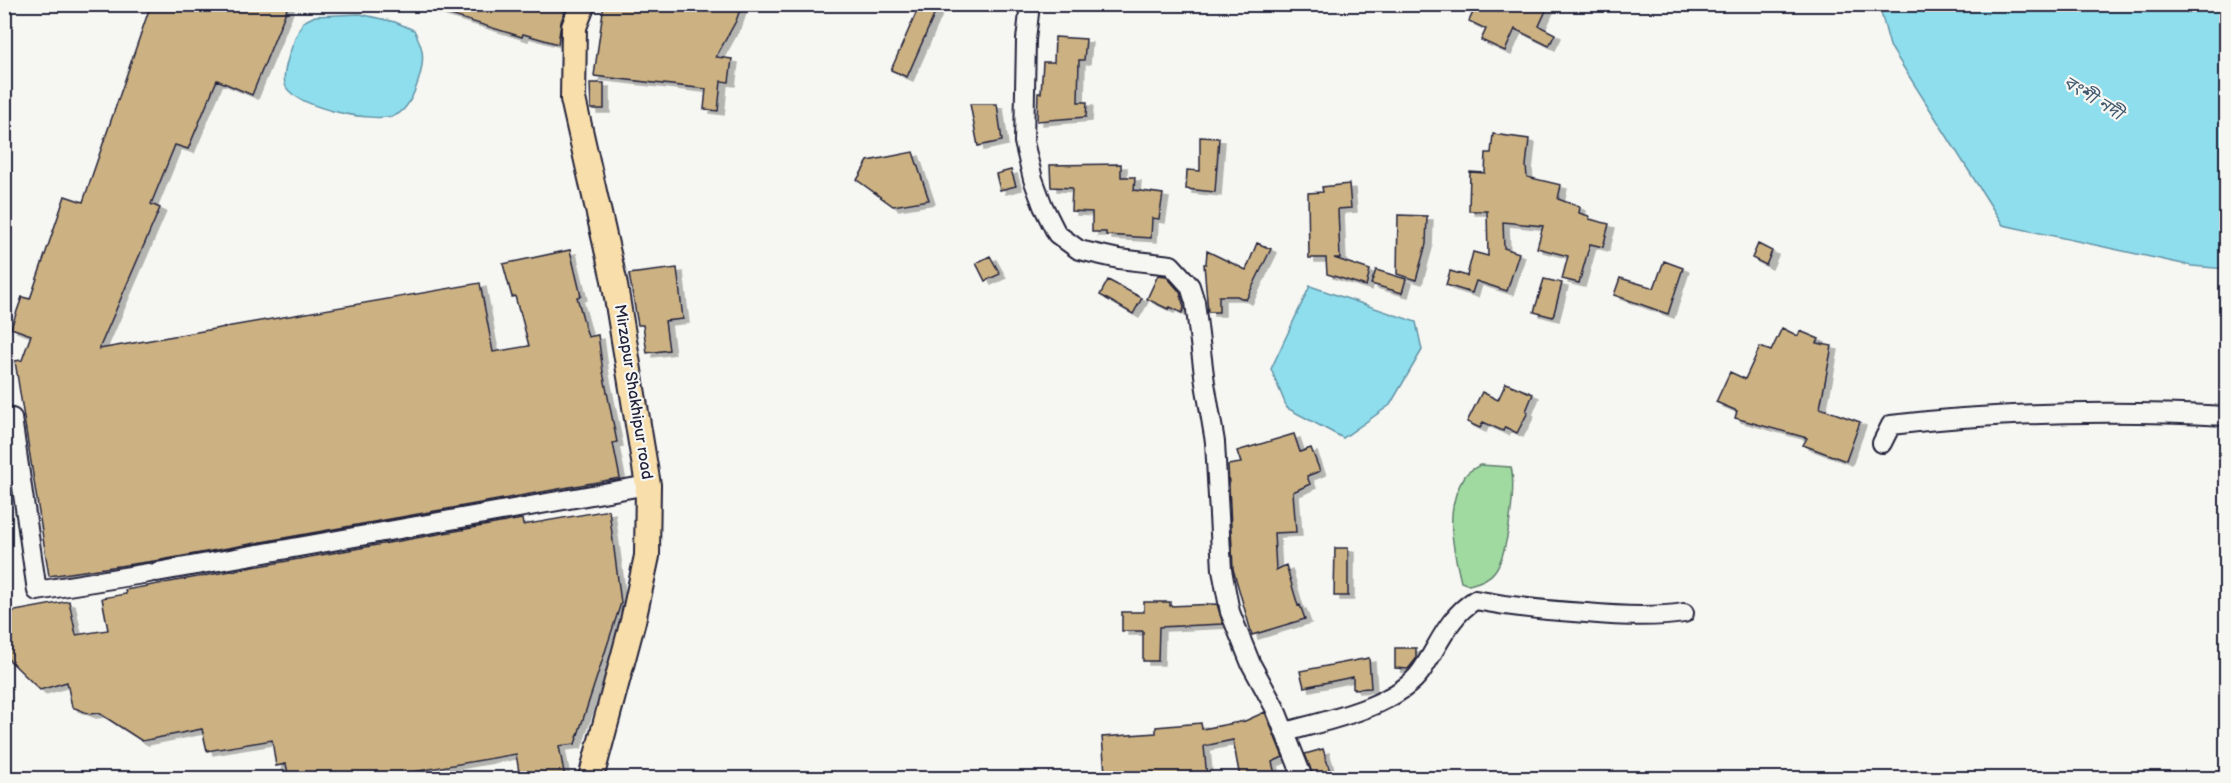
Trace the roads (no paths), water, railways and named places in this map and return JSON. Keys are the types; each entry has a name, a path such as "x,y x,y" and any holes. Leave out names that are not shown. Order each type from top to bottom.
{"main road":[{"name":"Mirzapur Shakhipur road","path":"583,4 574,27 573,99 614,280 648,485 647,556 633,621 591,778"}],"street":[{"path":"1030,4 1026,40 1024,142 1036,188 1057,234 1079,250 1119,260 1171,265 1190,286 1195,302 1215,441 1222,570 1230,612 1251,664 1275,708 1303,778"},
{"path":"1882,443 1891,425 1949,418 2151,412 2226,416"},
{"path":"12,418 37,591 153,573 648,485"},
{"path":"1284,732 1371,707 1403,688 1421,672 1442,633 1463,608 1475,600 1517,608 1608,615 1664,616 1684,613"}],"water":[{"name":"বংশী নদী","path":"1879,5 2226,5 2226,269 2192,266 2003,225 1890,46"},
{"path":"360,14 395,22 414,30 420,43 422,67 417,86 408,103 398,114 388,117 357,116 321,108 293,95 286,87 284,81 286,64 303,22 315,16"},
{"path":"1310,286 1416,322 1422,350 1390,405 1343,438 1287,408 1271,369"}]}
